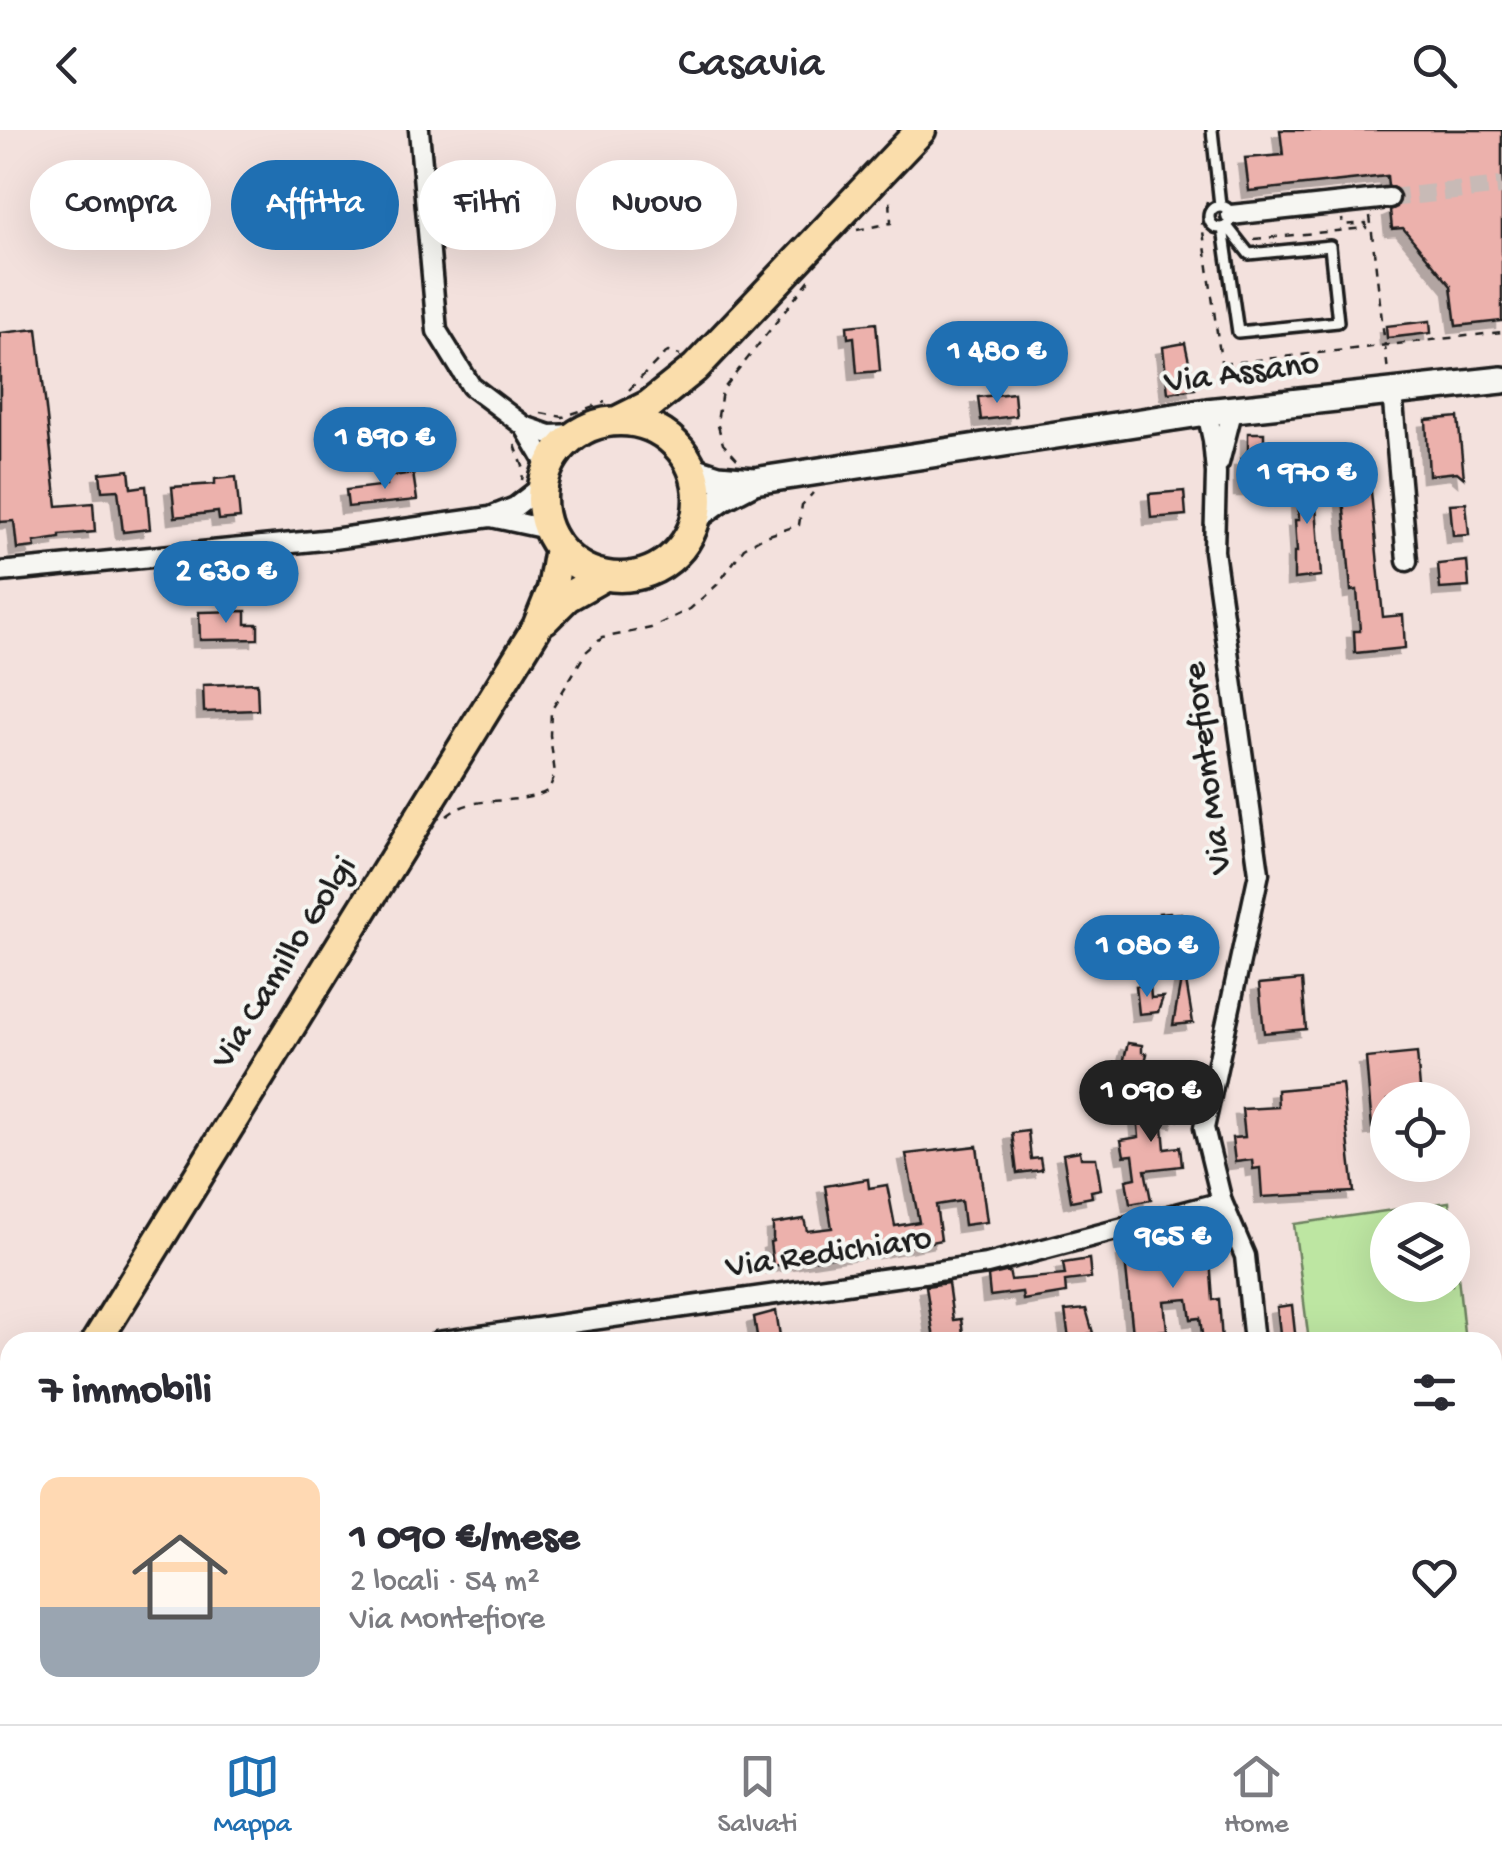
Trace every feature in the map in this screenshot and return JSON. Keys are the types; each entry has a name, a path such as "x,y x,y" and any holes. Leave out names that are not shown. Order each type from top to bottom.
{"main road":[{"path":"616,406 674,442 693,470 698,493 697,516 682,547 655,569 638,575 604,576 579,566 553,539 537,478 575,434 596,424 616,406 674,388 921,130"},
{"name":"Via Assano","path":"693,470 718,478 754,480 1220,410 1502,380"},
{"path":"674,388 674,442"},
{"name":"Via Assano","path":"697,516 754,480"},
{"name":"Via Camillo Golgi","path":"102,1332 536,627 552,590 553,539"},
{"name":"Via Camillo Golgi","path":"536,627 567,597 604,576"}],"street":[{"path":"419,130 438,331 471,386 524,426 550,434 575,434"},
{"path":"1225,219 1389,198"},
{"path":"1392,392 1407,561"},
{"name":"Via Montefiore","path":"1216,473 1214,440 1220,410"},
{"name":"Via Montefiore","path":"1220,410 1214,551 1259,873 1204,1128 1222,1202 1245,1256 1253,1332"},
{"path":"0,572 332,540 490,517 515,507 537,478 524,426"},
{"path":"490,517 553,539"},
{"name":"Via Redichiaro","path":"508,1332 987,1264 1222,1202"}],"lane":[{"path":"1212,130 1238,332 1338,322 1330,246 1249,254 1225,219"}],"path":[{"path":"847,241 859,228 890,223 888,200 892,190"},
{"path":"1208,198 1202,224 1225,394 1220,410"},
{"path":"736,458 723,444 718,422 722,391 812,278"},
{"path":"1222,364 1502,332"},
{"path":"537,478 524,469 514,444 524,426 540,414 564,417 616,406 668,352 677,352 694,368"},
{"path":"440,824 460,807 519,800 549,790 556,774 551,711 586,652 602,638 652,628 690,609 718,584 744,548 799,525 802,506 817,488 816,471"}],"green space":[{"path":"1370,1213 1370,1302 1461,1302 1464,1332 1308,1332 1294,1224"}],"building":[{"path":"1280,130 1502,130 1502,321 1456,326 1451,286 1403,228 1392,229 1390,210 1397,207 1401,198 1398,190 1388,186 1387,176 1249,191 1245,158 1283,155"},
{"path":"1430,321 1431,333 1387,338 1386,326"},
{"path":"876,323 880,371 857,373 854,337 848,338 847,326"},
{"path":"37,329 57,506 93,503 95,532 60,535 34,542 35,547 17,549 14,521 0,522 0,333"},
{"path":"1185,343 1195,389 1168,393 1163,347"},
{"path":"1014,393 1016,416 981,420 978,397"},
{"path":"1458,417 1464,478 1457,472 1429,475 1426,420"},
{"path":"1248,433 1264,433 1264,459 1275,459 1275,470 1268,470 1268,489 1241,489 1241,459 1248,459"},
{"path":"1368,460 1383,617 1403,615 1405,648 1355,653 1354,631 1360,631 1357,590 1351,591 1340,462"},
{"path":"1313,463 1321,576 1294,579 1295,520 1299,520 1297,470 1302,470 1302,464"},
{"path":"129,470 131,488 146,486 150,529 123,532 118,490 102,491 100,473"},
{"path":"413,473 417,500 348,507 346,490 387,485 386,477"},
{"path":"236,477 240,518 219,520 218,512 175,517 172,487 215,484 215,479"},
{"path":"1184,491 1186,515 1151,518 1149,494"},
{"path":"1466,503 1469,535 1453,536 1450,504"},
{"path":"1467,561 1469,587 1440,589 1438,564"},
{"path":"246,611 246,624 258,624 258,639 200,640 199,612"},
{"path":"257,683 258,710 204,712 203,685"},
{"path":"1159,913 1181,913 1183,939 1190,938 1192,954 1159,955 1160,966 1147,967 1142,922 1160,920"},
{"path":"1182,974 1193,1023 1173,1025"},
{"path":"1302,980 1306,1029 1264,1033 1259,984"},
{"path":"1150,985 1151,998 1163,997 1158,1012 1139,1014 1136,986"},
{"path":"1128,1043 1142,1045 1142,1052 1147,1054 1142,1073 1122,1067"},
{"path":"1417,1053 1419,1082 1370,1082 1370,1105 1366,1058"},
{"path":"1342,1084 1354,1192 1262,1197 1260,1168 1253,1169 1252,1160 1235,1162 1232,1138 1245,1137 1242,1109 1278,1107 1277,1090"},
{"path":"1182,1100 1178,1120 1162,1116 1165,1149 1180,1147 1182,1166 1145,1170 1151,1200 1130,1204 1126,1180 1136,1178 1133,1155 1124,1156 1121,1140 1139,1137 1136,1102"},
{"path":"1028,1131 1031,1159 1040,1158 1042,1170 1017,1173 1012,1133"},
{"path":"977,1146 987,1222 964,1225 961,1201 936,1205 941,1240 773,1266 773,1224 804,1219 807,1231 832,1228 825,1186 868,1179 869,1188 887,1185 895,1226 919,1222 906,1154"},
{"path":"1080,1151 1081,1158 1096,1158 1101,1189 1091,1191 1092,1197 1071,1201 1063,1154"},
{"path":"1209,1244 1213,1300 1219,1299 1221,1332 1202,1332 1200,1318 1191,1319 1188,1299 1164,1301 1167,1330 1133,1332 1124,1250 1145,1248 1147,1269 1181,1266 1179,1247"},
{"path":"1089,1259 1091,1278 1065,1281 1066,1293 1023,1300 1022,1292 990,1296 988,1276 1009,1271 1011,1280 1065,1275 1063,1263"},
{"path":"948,1283 953,1320 961,1319 963,1332 933,1332 926,1286"},
{"path":"1292,1305 1295,1332 1280,1332 1277,1307"},
{"path":"1086,1309 1093,1332 1068,1332 1065,1311"},
{"path":"776,1311 779,1332 756,1332 754,1317"}],"tunnel":[{"path":"1389,198 1502,186"}]}
